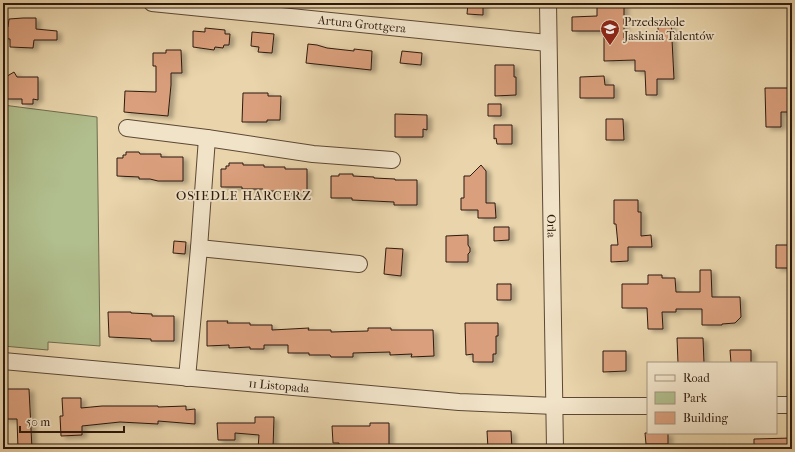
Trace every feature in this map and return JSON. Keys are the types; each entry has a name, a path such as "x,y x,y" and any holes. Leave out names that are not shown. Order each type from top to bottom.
{"street":[{"name":"Artura Grottgera","path":"152,3 548,43"},
{"name":"Orla","path":"548,3 556,449"},
{"path":"126,128 207,138 313,154 392,160"},
{"path":"186,378 199,248 207,138"},
{"path":"199,248 359,264"},
{"name":"11 Listopada","path":"3,361 459,402 555,406 647,406"},
{"path":"777,405 792,405"}],"green space":[{"path":"3,105 97,117 100,346 48,342 48,350 3,346"}],"building":[{"path":"468,3 483,3 483,15 467,14"},
{"path":"597,3 624,3 624,38 658,38 658,21 671,20 674,79 657,79 657,95 646,95 645,71 635,71 635,60 604,61 604,31 572,31 572,17 597,16"},
{"path":"36,18 36,29 57,31 57,40 34,40 33,48 10,47 10,39 3,38 4,27 8,27 9,19"},
{"path":"205,28 225,30 225,34 230,34 229,45 224,45 223,48 215,47 214,50 193,47 193,31 205,32"},
{"path":"252,32 274,34 272,53 258,52 259,47 251,46"},
{"path":"308,44 354,51 354,49 372,51 371,70 306,63"},
{"path":"166,50 181,50 182,73 171,73 168,116 124,112 125,91 156,92 156,66 153,66 153,53 166,53"},
{"path":"402,51 422,53 421,65 400,63"},
{"path":"495,65 514,65 516,95 495,96"},
{"path":"14,72 17,77 38,77 38,100 33,99 33,104 22,104 22,99 4,99 4,78"},
{"path":"604,76 605,85 614,85 614,98 580,98 580,77"},
{"path":"765,88 792,88 791,112 781,112 781,127 766,127"},
{"path":"243,93 268,93 268,96 281,96 280,120 267,120 267,122 242,122"},
{"path":"488,104 501,104 501,116 488,116"},
{"path":"395,114 427,115 427,130 423,129 423,137 395,137"},
{"path":"606,119 623,119 624,140 606,140"},
{"path":"494,125 512,125 512,144 497,144 496,138 494,139"},
{"path":"126,152 161,154 161,157 183,157 183,181 158,181 139,179 139,177 117,176 117,158 123,158 123,155 126,155"},
{"path":"229,163 264,165 264,167 285,167 285,169 307,169 307,194 284,193 285,191 263,191 263,189 242,189 242,187 221,187 221,169 226,169 226,166 229,166"},
{"path":"481,165 486,171 486,203 495,203 496,218 478,218 478,210 461,210 461,198 464,198 464,176 470,176"},
{"path":"339,174 353,174 353,176 395,180 417,180 417,205 394,205 394,202 352,200 352,198 331,198 331,176 339,176"},
{"path":"614,200 638,200 638,212 641,212 641,236 651,235 652,247 628,247 628,261 611,262 611,245 618,245 616,224 614,224"},
{"path":"494,227 509,227 509,240 494,241"},
{"path":"468,235 470,252 468,254 468,262 446,262 446,236"},
{"path":"174,241 186,242 185,254 173,253"},
{"path":"776,245 792,245 792,268 776,268"},
{"path":"386,248 403,249 401,276 384,274"},
{"path":"700,270 711,270 712,297 740,297 741,317 735,323 722,325 702,325 702,309 676,309 676,312 662,312 663,329 648,329 647,308 622,308 622,284 648,284 648,275 662,275 662,278 675,278 676,292 700,292"},
{"path":"497,284 511,284 511,300 497,300"},
{"path":"108,312 131,312 152,314 152,316 174,316 174,341 151,341 151,339 109,337"},
{"path":"207,321 250,323 250,325 272,325 272,330 309,328 308,330 331,330 331,332 368,331 368,328 391,328 391,330 433,330 434,356 411,357 412,354 390,355 390,352 353,353 353,357 331,357 330,355 309,355 309,353 288,353 288,345 264,345 264,349 250,349 250,347 229,348 229,345 207,346"},
{"path":"465,323 498,323 496,354 493,354 493,362 473,362 473,354 466,355"},
{"path":"677,338 703,338 704,362 678,362"},
{"path":"730,350 751,350 751,362 731,362"},
{"path":"603,351 626,351 626,371 603,372"},
{"path":"3,389 29,389 32,449 18,449 17,419 4,419"},
{"path":"62,398 81,398 81,408 102,406 186,406 186,410 195,409 195,424 158,421 158,424 120,422 82,426 82,435 61,436 60,416 63,416"},
{"path":"255,417 274,417 273,449 258,449 259,435 235,433 235,440 218,440 217,423 255,423"},
{"path":"370,423 389,423 389,449 339,449 339,443 333,443 332,426 370,426"},
{"path":"487,431 511,431 512,449 488,449"},
{"path":"645,433 668,434 668,444 646,444"},
{"path":"792,438 792,449 754,449 754,439"}],"place":[{"name":"Przedszkole Jaskinia Talentów","path":"610,46"}],"district":[{"name":"OSIEDLE HARCERZ","path":"244,195"}]}
